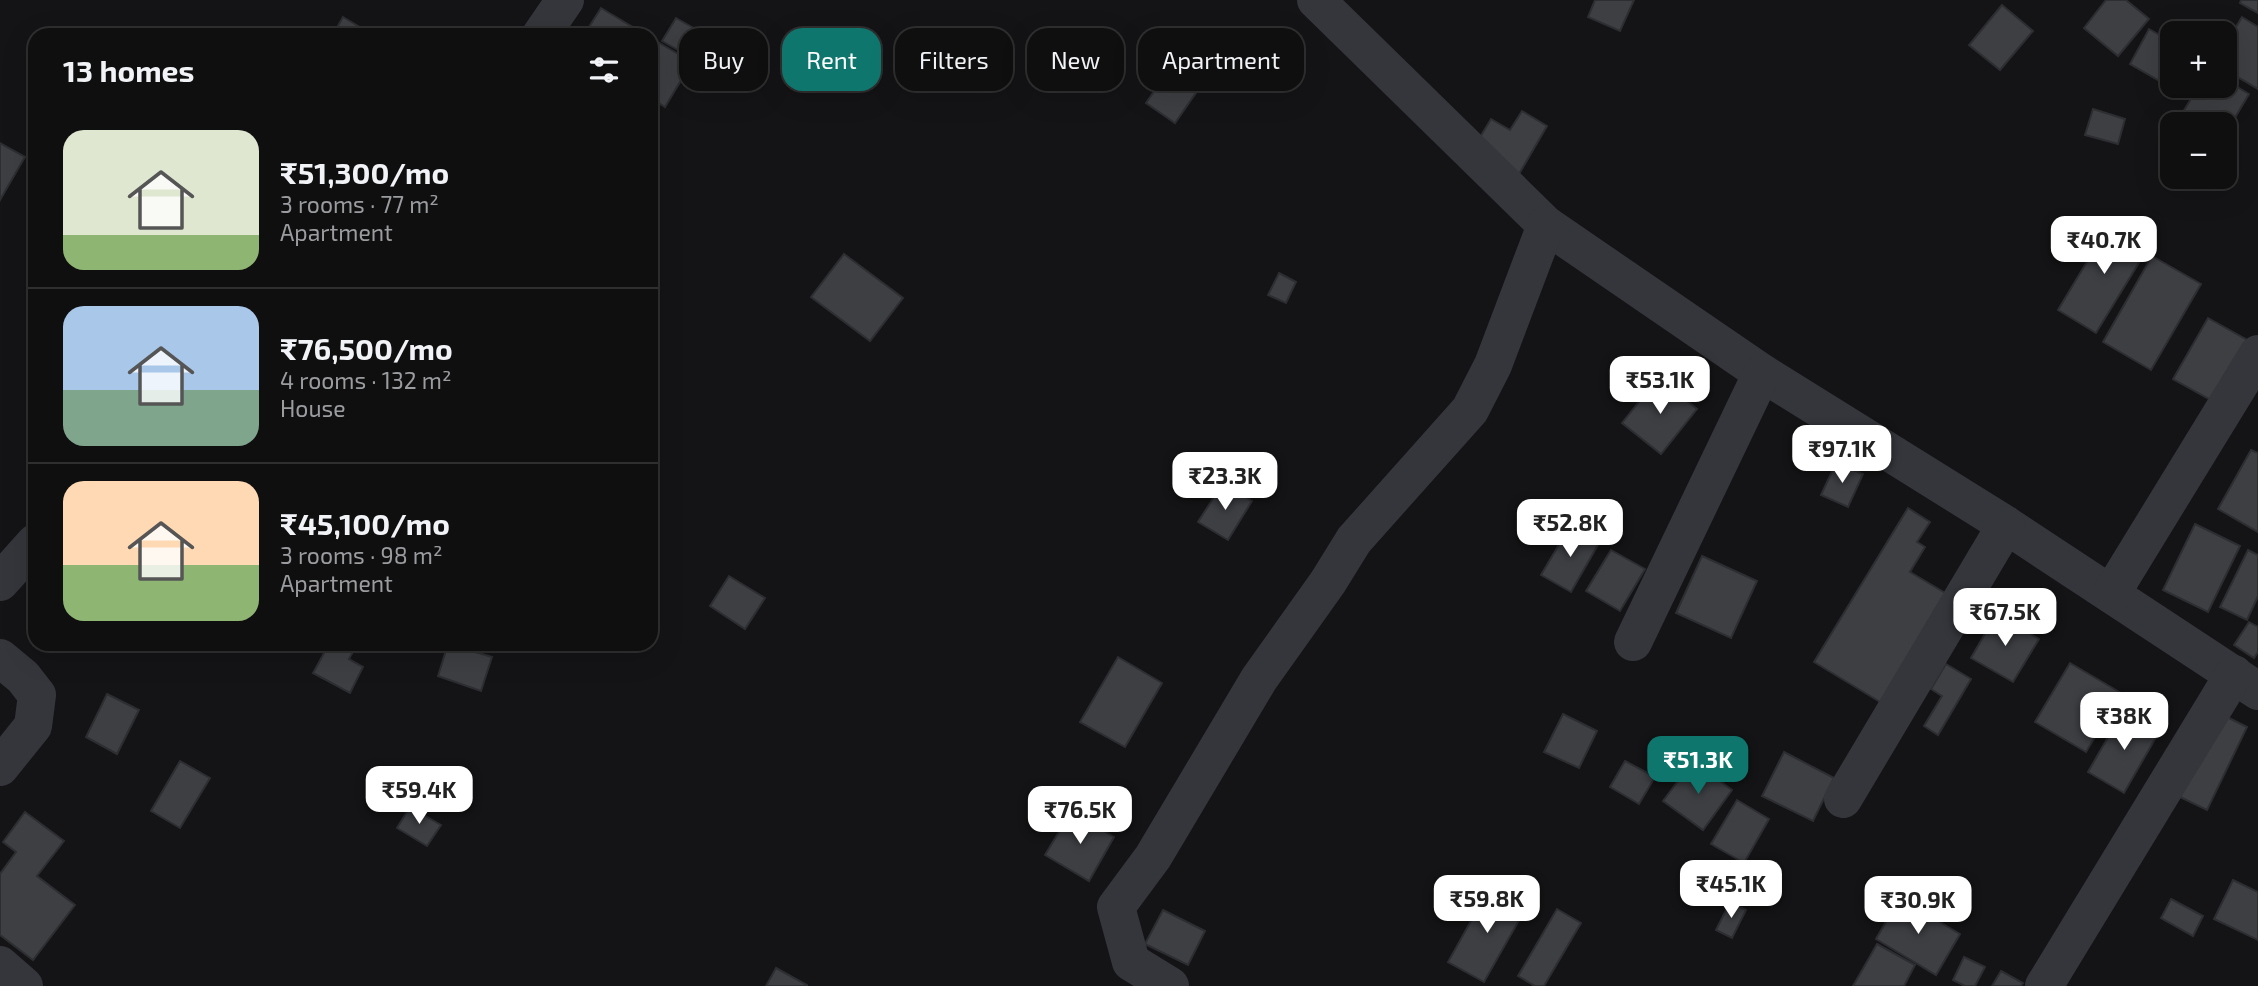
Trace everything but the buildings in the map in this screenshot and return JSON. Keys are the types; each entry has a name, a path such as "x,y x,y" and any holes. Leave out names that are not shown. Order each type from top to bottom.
{"street":[{"path":"546,28 565,0"},
{"path":"1316,0 1546,225 1762,373 2006,525 2246,682 2044,986"},
{"path":"1170,986 1131,962 1116,907 1153,857 1259,679 1328,582 1354,540 1470,410 1493,365 1546,225"},
{"path":"2111,594 2258,354"},
{"path":"1633,642 1762,373"},
{"path":"1843,799 2006,525"},
{"path":"0,582 28,551"},
{"path":"0,658 23,677 37,695 33,726 0,766"},
{"path":"0,965 24,986"}]}
